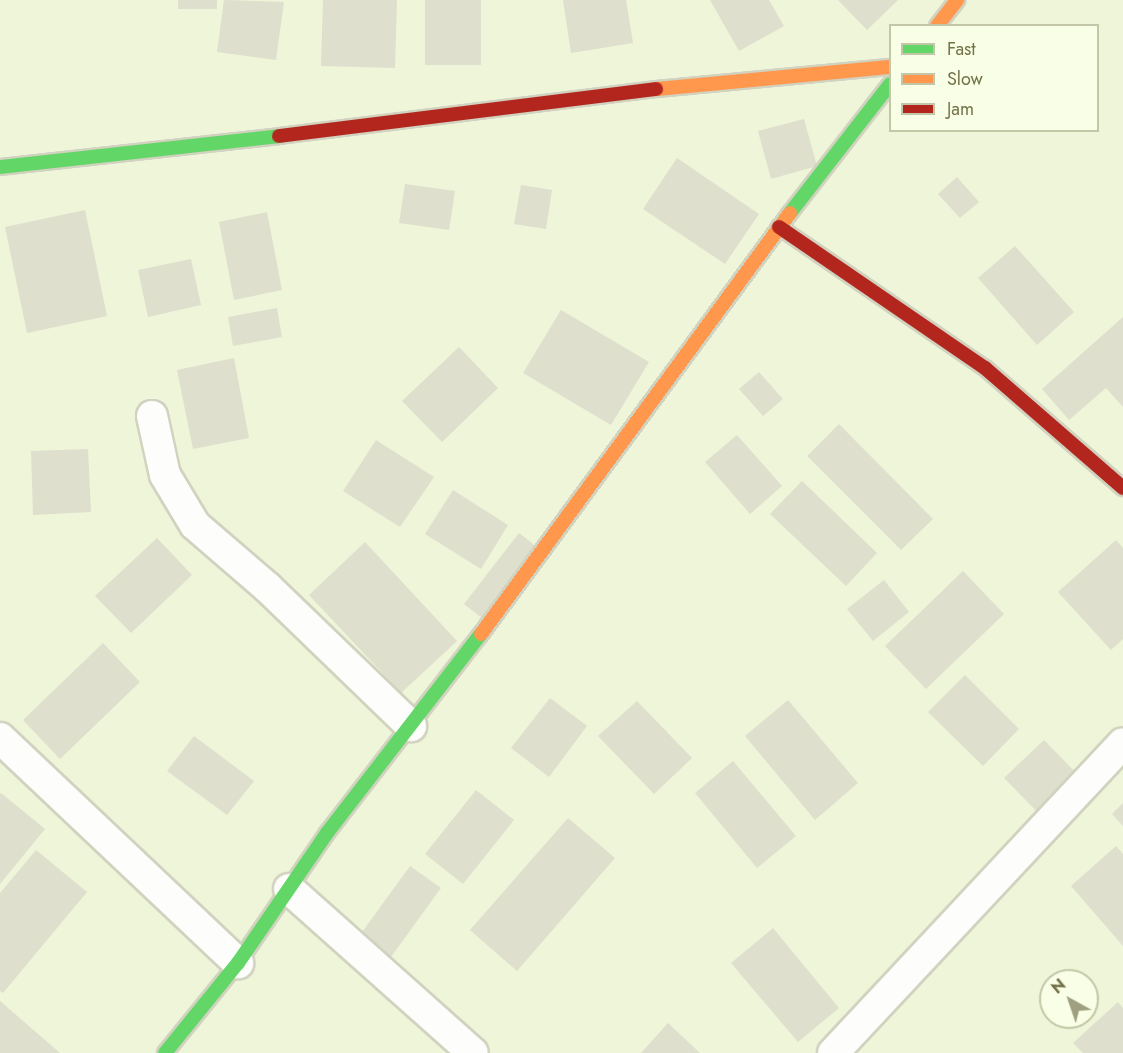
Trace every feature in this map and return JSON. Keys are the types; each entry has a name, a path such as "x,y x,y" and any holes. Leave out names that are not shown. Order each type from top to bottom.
{"street":[{"path":"939,24 957,0"},
{"path":"0,167 410,122 628,92 889,67"},
{"path":"165,1053 238,963 289,888 623,446 779,227 889,87"},
{"path":"779,227 986,368 1123,488"},
{"path":"152,416 165,475 195,525 268,588 411,726"},
{"path":"0,738 238,963"},
{"path":"833,1053 1123,743"},
{"path":"289,888 473,1053"}],"shaded area":[{"path":"0,0 1123,0 1123,1053 0,1053"}],"building":[{"path":"178,0 217,0 217,9 178,9"},
{"path":"224,0 284,2 276,60 217,52"},
{"path":"323,0 397,0 395,68 321,66"},
{"path":"425,0 481,0 481,65 425,65"},
{"path":"563,0 626,0 633,43 571,53"},
{"path":"710,0 769,0 784,26 739,51"},
{"path":"838,0 898,0 867,30"},
{"path":"804,119 817,166 771,179 758,131"},
{"path":"677,158 759,214 725,264 643,209"},
{"path":"957,177 979,202 960,218 938,194"},
{"path":"405,184 455,191 449,230 399,223"},
{"path":"521,185 552,190 546,229 514,224"},
{"path":"85,210 107,316 27,333 5,227"},
{"path":"267,212 282,290 234,300 219,222"},
{"path":"1015,246 1074,312 1037,345 978,278"},
{"path":"191,259 201,305 148,317 138,270"},
{"path":"277,308 282,337 233,346 228,317"},
{"path":"561,310 649,362 611,425 523,373"},
{"path":"1123,317 1123,407 1106,388 1069,420 1042,389"},
{"path":"459,347 498,388 442,442 402,401"},
{"path":"234,358 249,438 193,449 177,370"},
{"path":"759,372 783,399 763,416 739,389"},
{"path":"839,424 933,519 901,550 807,456"},
{"path":"737,435 782,486 750,514 705,462"},
{"path":"376,440 434,477 400,527 343,491"},
{"path":"88,449 91,512 33,515 31,451"},
{"path":"802,481 877,553 846,586 770,514"},
{"path":"453,490 508,525 481,569 425,534"},
{"path":"519,533 537,547 482,618 464,604"},
{"path":"157,538 192,575 131,633 95,596"},
{"path":"1116,540 1123,548 1123,639 1111,650 1058,592"},
{"path":"365,542 457,641 401,693 309,595"},
{"path":"963,571 1004,614 926,689 885,646"},
{"path":"884,580 909,612 873,641 847,609"},
{"path":"103,643 140,682 60,759 23,720"},
{"path":"965,675 1019,729 983,766 928,712"},
{"path":"550,698 587,726 549,777 511,748"},
{"path":"788,700 858,783 815,820 745,736"},
{"path":"637,701 692,758 654,794 598,736"},
{"path":"194,736 254,781 227,815 167,771"},
{"path":"1044,740 1085,782 1045,820 1004,778"},
{"path":"733,761 796,836 757,868 695,793"},
{"path":"476,790 514,820 463,884 425,854"},
{"path":"0,794 45,829 0,884"},
{"path":"1123,803 1123,826 1112,814"},
{"path":"568,818 615,858 517,971 470,930"},
{"path":"1116,846 1123,854 1123,946 1071,886"},
{"path":"36,850 87,892 3,993 0,991 0,893"},
{"path":"410,866 441,888 388,961 357,939"},
{"path":"773,928 839,1008 798,1042 731,963"},
{"path":"0,1001 60,1053 0,1053"},
{"path":"1118,1002 1123,1008 1123,1053 1083,1053 1073,1043 1088,1029 1099,1029 1099,1019"},
{"path":"668,1023 700,1053 641,1053"}],"traffic: fast":[{"path":"790,213 889,85"},
{"path":"0,167 279,136"},
{"path":"165,1053 238,963 327,833 481,634"}],"traffic: slow":[{"path":"939,24 957,0"},
{"path":"656,89 889,67"},
{"path":"481,634 790,213"}],"traffic: jam":[{"path":"279,136 656,89"},
{"path":"779,227 985,368 1123,488"}]}
